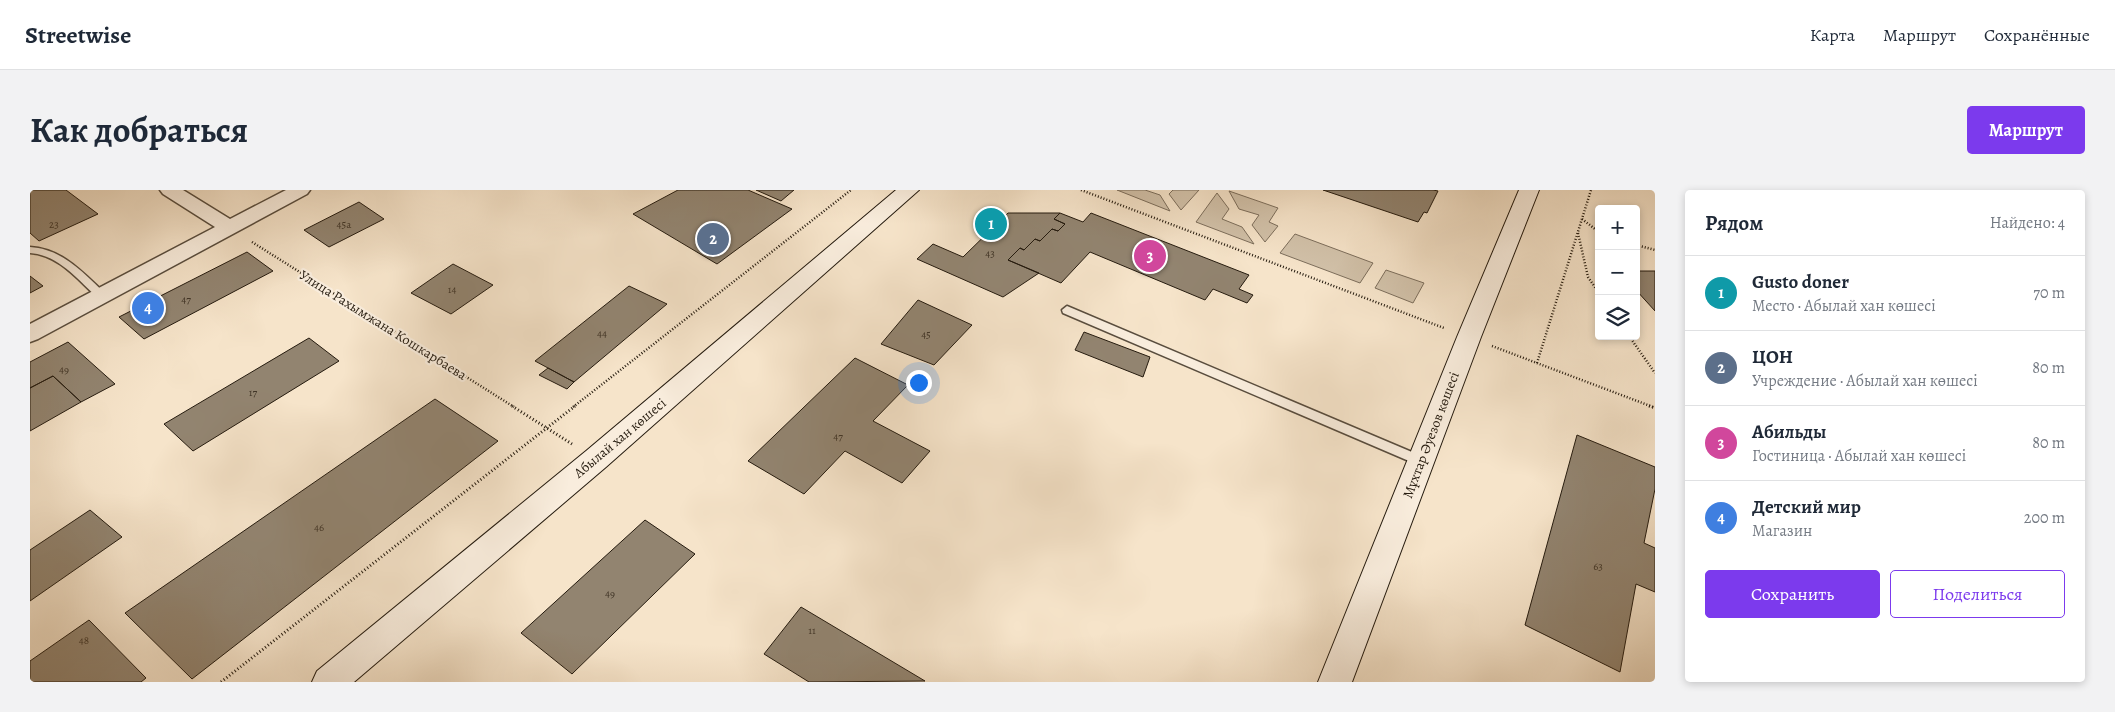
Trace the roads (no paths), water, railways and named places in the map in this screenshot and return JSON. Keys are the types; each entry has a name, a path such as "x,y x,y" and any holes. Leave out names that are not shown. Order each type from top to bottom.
{"main road":[{"name":"Абылай хан көшесі","path":"329,682 596,459 909,190"},
{"name":"Мұхтар Әуезов көшесі","path":"1335,682 1469,337 1529,190"}],"street":[{"path":"170,190 230,228"},
{"path":"30,334 300,190"}],"lane":[{"path":"30,250 52,253 102,296"},
{"path":"1067,310 1421,461"}],"place":[{"name":"Gusto doner","path":"991,224"},
{"name":"ЦОН","path":"713,239"},
{"name":"Абильды","path":"1150,256"},
{"name":"Детский мир","path":"148,308"}]}
